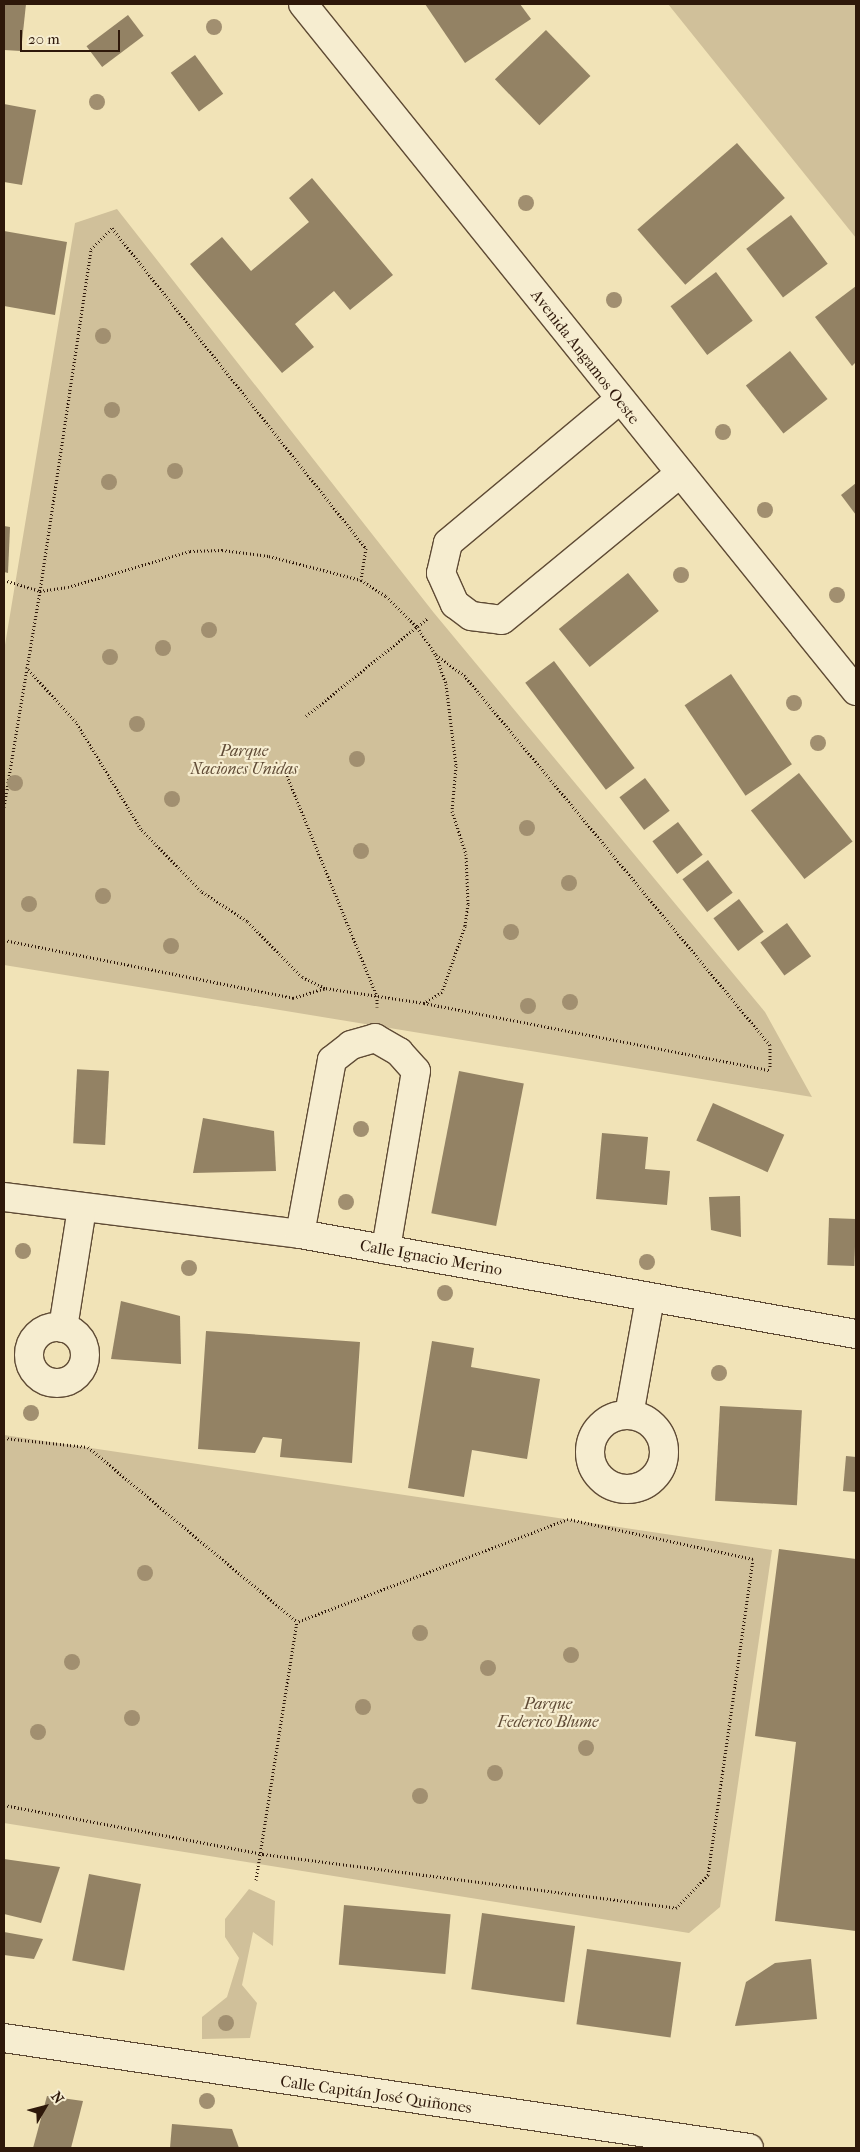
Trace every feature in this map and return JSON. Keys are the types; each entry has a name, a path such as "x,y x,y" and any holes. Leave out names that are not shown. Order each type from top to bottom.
{"street":[{"name":"Avenida Angamos Oeste","path":"310,9 678,474 855,687"},
{"path":"619,400 448,543 441,573 455,604 471,616 502,620 678,474"},
{"path":"300,1234 332,1060 351,1044 375,1038 399,1052 416,1071 386,1249"},
{"name":"Calle Ignacio Merino","path":"4,1197 300,1234 856,1334"},
{"path":"63,1328 82,1208"},
{"path":"629,1415 650,1298"},
{"name":"Calle Capitán José Quiñones","path":"4,2038 749,2148"}],"path":[{"path":"4,807 40,591 91,249 112,228 366,548 361,580"},
{"path":"4,580 40,591 121,575 190,551 222,550 270,556 361,580 386,596 417,627 436,655 449,703 456,766 452,810 466,854 468,904 465,926 442,992 424,1003"},
{"path":"306,716 417,627 455,604"},
{"path":"27,668 76,722 141,829 164,858 201,891 261,934 302,977 325,988 424,1003 770,1070 770,1045 465,676 436,655"},
{"path":"283,766 377,996 375,1038"},
{"path":"4,940 293,998 325,988"},
{"path":"4,1438 88,1447 297,1622"},
{"path":"4,1805 263,1854 676,1908 708,1875 753,1559 568,1519 297,1622"},
{"path":"256,1880 263,1854 297,1622"}],"green space":[{"path":"668,4 856,4 856,238"},
{"name":"Parque Naciones Unidas","path":"117,209 434,613 765,1012 812,1097 4,965 4,651 75,223"},
{"name":"Parque Federico Blume","path":"4,1435 772,1550 720,1907 689,1933 4,1823"},
{"path":"249,1889 275,1901 273,1946 253,1932 242,1985 257,2003 250,2038 202,2039 202,2017 227,1997 239,1958 225,1937 225,1919"}],"building":[{"path":"4,4 26,4 21,51 4,50"},
{"path":"425,4 520,4 531,19 465,63"},
{"path":"128,15 144,36 102,67 86,46"},
{"path":"546,30 590,76 539,125 495,79"},
{"path":"195,55 223,94 199,111 171,73"},
{"path":"4,104 36,110 22,185 4,182"},
{"path":"737,143 785,198 685,285 637,230"},
{"path":"312,178 393,275 350,310 334,291 295,324 314,347 282,373 190,264 222,237 251,271 309,222 289,198"},
{"path":"791,215 828,264 783,297 746,249"},
{"path":"4,231 67,242 55,315 4,306"},
{"path":"716,272 753,321 707,355 670,306"},
{"path":"856,286 856,362 852,366 815,317"},
{"path":"790,351 828,399 783,434 746,385"},
{"path":"856,483 856,515 841,495"},
{"path":"4,526 10,527 8,573 4,572"},
{"path":"628,573 659,611 590,667 559,629"},
{"path":"554,661 635,768 606,790 525,683"},
{"path":"731,674 792,764 746,796 685,705"},
{"path":"799,773 853,842 804,879 751,811"},
{"path":"645,778 670,811 644,830 619,797"},
{"path":"678,822 703,855 677,874 652,841"},
{"path":"708,860 733,893 707,912 682,879"},
{"path":"739,899 764,932 738,951 713,918"},
{"path":"787,923 811,956 784,976 760,942"},
{"path":"77,1069 109,1071 105,1145 73,1143"},
{"path":"459,1071 524,1084 496,1226 431,1213"},
{"path":"713,1103 784,1135 768,1172 696,1140"},
{"path":"203,1118 274,1131 276,1171 193,1173"},
{"path":"602,1133 648,1137 645,1169 670,1171 667,1205 596,1199"},
{"path":"740,1196 741,1237 711,1230 709,1197"},
{"path":"829,1218 856,1219 854,1266 827,1265"},
{"path":"121,1301 180,1316 181,1364 111,1359"},
{"path":"206,1331 360,1342 352,1463 280,1457 282,1439 263,1437 255,1453 198,1449"},
{"path":"432,1341 474,1348 471,1367 540,1379 527,1459 472,1450 464,1497 408,1488"},
{"path":"720,1406 802,1410 797,1505 715,1501"},
{"path":"846,1456 856,1457 856,1492 843,1491"},
{"path":"779,1549 856,1559 856,1931 775,1921 796,1742 755,1736"},
{"path":"4,1859 60,1867 41,1923 4,1914"},
{"path":"89,1874 141,1884 124,1970 72,1960"},
{"path":"344,1905 451,1914 445,1974 339,1965"},
{"path":"482,1913 575,1926 564,2002 471,1989"},
{"path":"4,1932 43,1939 34,1959 4,1955"},
{"path":"587,1949 681,1962 670,2037 576,2024"},
{"path":"811,1959 817,2019 735,2026 746,1982 775,1963"},
{"path":"47,2096 83,2101 71,2148 33,2148"},
{"path":"172,2124 232,2129 239,2148 170,2148"}]}
